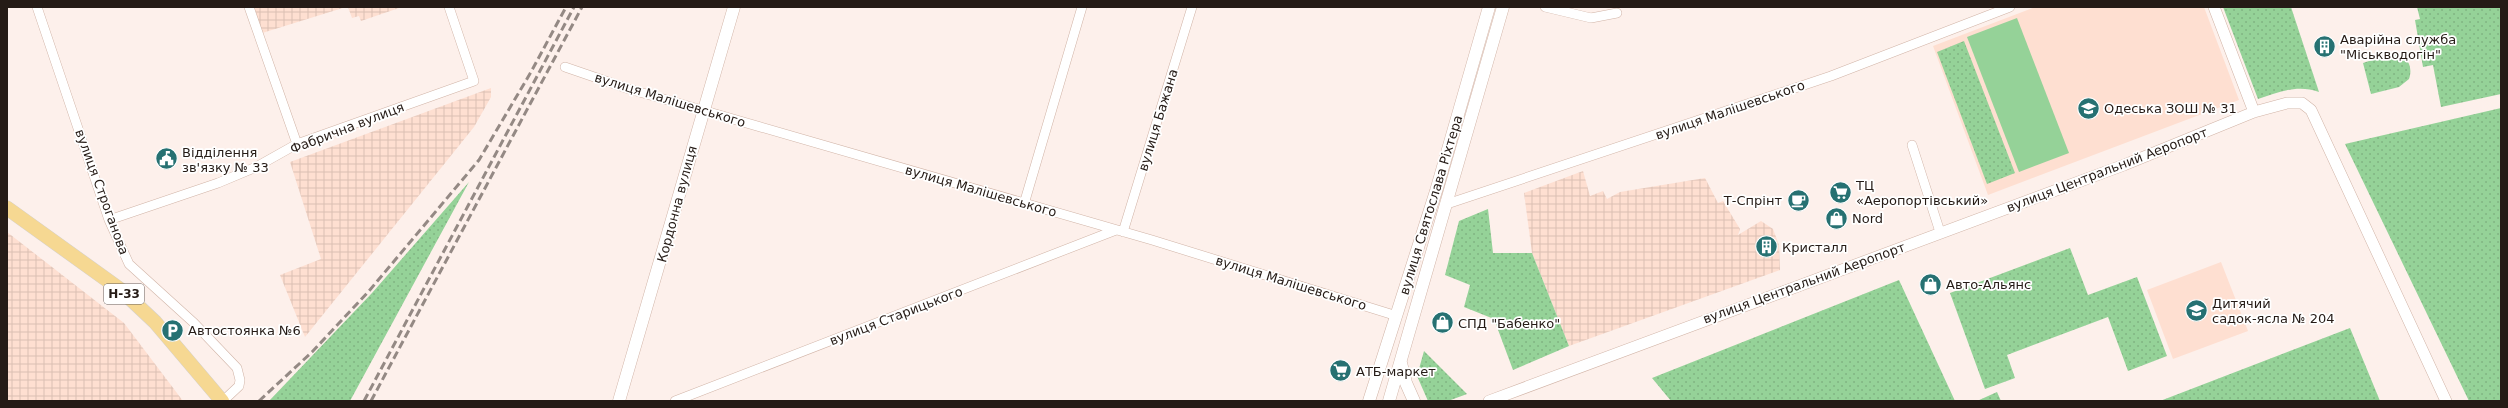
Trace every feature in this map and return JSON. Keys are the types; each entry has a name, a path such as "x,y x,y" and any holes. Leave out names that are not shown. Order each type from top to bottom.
{"main road":[{"name":"Кордонна вулиця","path":"619,401 651,296 734,7"},
{"name":"вулиця Святослава Ріхтера","path":"1370,401 1436,191 1489,7"},
{"name":"вулиця Святослава Ріхтера","path":"1389,401 1503,7"},
{"name":"Н-33","path":"7,208 121,290 155,322 222,401"},
{"path":"1401,362 1406,383 1414,401"}],"street":[{"name":"вулиця Строганова","path":"37,7 109,220 129,264 194,323 237,368 240,380 239,386 222,401"},
{"path":"249,7 297,144"},
{"name":"Фабрична вулиця","path":"109,220 236,176 297,144 474,81 449,7"},
{"path":"1024,204 1082,7"},
{"name":"вулиця Бажана","path":"1120,231 1192,7"},
{"path":"1545,7 1590,18 1617,13"},
{"name":"вулиця Малішевського","path":"1447,204 1831,76 2010,7"},
{"path":"2214,7 2254,112"},
{"name":"вулиця Малішевського","path":"565,67 629,89 1120,231 1397,316"},
{"name":"вулиця Центральний Аеропорт","path":"1489,401 2176,145 2254,112 2287,103 2302,103 2312,110 2446,401"},
{"path":"1912,145 1940,232"},
{"name":"вулиця Старицького","path":"675,401 1120,231"}],"shaded area":[{"path":"250,7 346,7 259,34"},
{"path":"348,7 402,7 361,21 359,16 352,18"},
{"name":"Одеська ЗОШ № 31","path":"2035,7 2204,7 2239,100 1988,195 1933,46"},
{"path":"491,88 491,97 474,127 305,337 280,275 321,259 290,162"},
{"path":"1583,171 1590,196 1603,191 1607,199 1620,192 1705,178 1718,203 1723,201 1740,229 1738,235 1761,221 1773,229 1779,245 1780,270 1569,346 1532,253 1524,193"},
{"path":"7,232 124,323 183,401 7,401"},
{"name":"Дитячий садок-ясла № 204","path":"2221,262 2248,331 2173,359 2147,290"}],"green space":[{"path":"2223,7 2291,7 2319,92 2296,89 2258,99"},
{"path":"2417,7 2501,7 2501,94 2441,107 2433,65 2423,67 2415,20 2420,19"},
{"path":"2017,18 2069,153 2019,172 1967,37"},
{"path":"1964,41 2015,173 1987,184 1937,52"},
{"path":"2390,54 2400,55 2407,60 2410,69 2409,79 2399,87 2371,94 2363,63"},
{"path":"2501,108 2501,401 2469,401 2345,144"},
{"path":"469,182 350,401 269,401 372,293"},
{"path":"1488,209 1493,253 1532,253 1569,346 1513,370 1494,319 1464,307 1470,285 1445,275 1459,221"},
{"path":"2070,248 2088,295 2137,277 2167,356 2128,371 2108,317 2007,355 2015,378 1985,389 1950,293"},
{"path":"1899,280 1955,401 1671,401 1652,378"},
{"path":"2350,328 2380,401 2160,401"},
{"path":"1424,351 1467,394 1448,401 1428,401 1417,376"},
{"path":"1997,392 2001,401 1977,401"}],"railway":[{"path":"259,401 312,352 369,291 479,160 531,72 566,7"},
{"path":"364,401 574,7"},
{"path":"371,401 582,7"}],"place":[{"name":"Аварійна служба \"Міськводогін\"","path":"2325,46"},
{"name":"Одеська ЗОШ № 31","path":"2088,108"},
{"name":"Відділення зв'язку № 33","path":"167,159"},
{"name":"ТЦ «Аеропортівський»","path":"1841,192"},
{"name":"Т-Спрінт","path":"1798,200"},
{"name":"Nord","path":"1837,218"},
{"name":"Кристалл","path":"1766,247"},
{"name":"Авто-Альянс","path":"1930,284"},
{"name":"Дитячий садок-ясла № 204","path":"2197,310"},
{"name":"СПД \"Бабенко\"","path":"1443,323"},
{"name":"Автостоянка №6","path":"172,330"},
{"name":"АТБ-маркет","path":"1341,371"}]}
